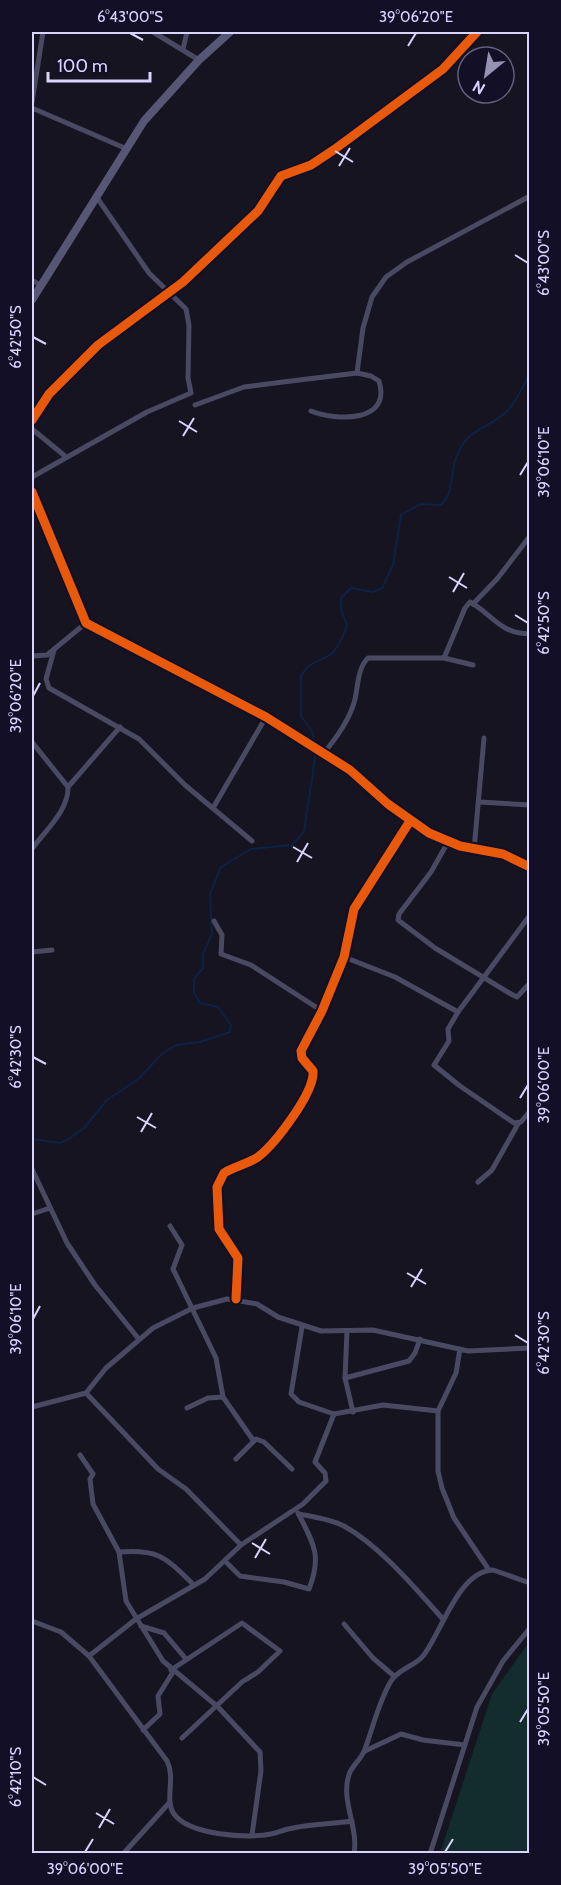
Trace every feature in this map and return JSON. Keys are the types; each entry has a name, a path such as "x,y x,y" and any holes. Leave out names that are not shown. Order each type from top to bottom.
{"street":[{"path":"32,102 43,32"},
{"path":"153,32 199,60"},
{"path":"183,50 187,32"},
{"path":"32,300 98,199 144,121 199,60 230,32"},
{"path":"32,420 49,394 98,345 169,293 258,211 281,176 311,165 335,149 442,69 477,32"},
{"path":"32,108 127,150"},
{"path":"357,373 363,327 372,297 386,277 407,262 530,196"},
{"path":"32,477 65,456 147,412 191,393 188,378 189,325 186,309 149,273 98,199"},
{"path":"32,280 40,285"},
{"path":"195,405 244,387 357,373 371,376 379,381 382,390 377,405 367,414 342,419 325,417 311,411"},
{"path":"32,429 65,456"},
{"path":"32,492 86,623 266,717 350,770 410,821 448,842 474,850 503,854 530,867"},
{"path":"473,604 497,579 530,536"},
{"path":"444,658 467,603 473,604 494,622 510,631 530,634"},
{"path":"32,656 47,656 86,623"},
{"path":"54,650 46,678 49,688 82,709 120,726 139,739 252,841"},
{"path":"323,752 337,736 353,705 363,665 368,658 444,658 472,665"},
{"path":"213,808 266,717"},
{"path":"32,849 64,806 68,787 120,726"},
{"path":"474,850 484,738"},
{"path":"32,742 68,787"},
{"path":"479,802 530,805"},
{"path":"236,1299 238,1258 219,1229 217,1187 224,1173 252,1161 266,1150 296,1111 313,1074 302,1059 301,1051 322,1011 344,957 354,909 410,821"},
{"path":"448,842 431,872 399,914 398,920 435,948 517,997 530,983"},
{"path":"518,1124 501,1115 435,1066 449,1041 448,1029 458,1012 530,915"},
{"path":"214,921 222,935 220,954 250,965 322,1011"},
{"path":"32,952 52,950"},
{"path":"344,957 403,980 458,1012"},
{"path":"478,1182 492,1170 518,1124 530,1111"},
{"path":"32,1168 67,1243 95,1285 138,1338"},
{"path":"32,1214 50,1208"},
{"path":"170,1226 182,1245 173,1269 216,1358 224,1397 254,1440 264,1442 292,1469"},
{"path":"32,1407 86,1394 106,1368 138,1338 171,1317 193,1308 236,1299 257,1304 302,1327 321,1331 373,1330 468,1351 530,1348"},
{"path":"302,1327 291,1394 299,1402 334,1414 383,1406 438,1411"},
{"path":"346,1331 345,1378 353,1412"},
{"path":"345,1378 409,1360 415,1353 420,1339"},
{"path":"460,1349 456,1373 438,1411 438,1471 454,1518 489,1570"},
{"path":"86,1394 158,1469 186,1489 241,1545"},
{"path":"187,1408 208,1398 224,1397"},
{"path":"89,1656 136,1619 194,1585 226,1562 241,1545 297,1512 326,1481 325,1473 315,1462 334,1414"},
{"path":"236,1459 254,1440"},
{"path":"81,1455 93,1474 90,1480 95,1511 107,1527 119,1552 124,1598 136,1619 172,1671 218,1707 260,1752 261,1771 252,1835"},
{"path":"226,1562 240,1576 284,1582 309,1589 316,1573 316,1557 310,1535 297,1512"},
{"path":"297,1512 333,1522 351,1531 406,1578 442,1618"},
{"path":"119,1552 143,1550 160,1555 194,1585"},
{"path":"354,1854 355,1832 346,1794 350,1773 365,1751 370,1730 394,1676 422,1658 435,1638 442,1618 469,1583 489,1570 497,1570 530,1583"},
{"path":"32,1621 61,1632 89,1656 171,1768 169,1803 173,1813 186,1824 224,1834 252,1835 273,1834 291,1828 352,1821"},
{"path":"143,1730 160,1714 158,1696 172,1671 186,1659 243,1623 280,1651 258,1672 242,1682 218,1707 182,1738"},
{"path":"344,1624 373,1658 394,1676"},
{"path":"141,1626 164,1633 186,1659"},
{"path":"430,1854 484,1690 503,1661 530,1628"},
{"path":"365,1751 401,1734 423,1740 465,1745"},
{"path":"123,1854 169,1803"}],"green space":[{"path":"529,1642 529,1853 440,1853 492,1694"}],"waterway":[{"path":"315,746 312,731 301,716 301,676 309,666 330,654 342,639 347,626 341,609 341,598 351,588 373,592 382,588 393,565 401,515 420,504 441,505 449,493 455,460 463,445 474,433 510,408 530,372"},
{"path":"32,1139 60,1143 67,1140 84,1128 107,1100 137,1080 162,1054 176,1045 200,1042 230,1032 231,1025 218,1007 200,1003 194,993 194,979 203,968 203,954 212,934 210,894 221,867 251,849 292,845 304,832 316,751"}],"cycle path":[{"path":"32,420 49,394 98,345 183,282 258,211 281,176 311,165 335,149 443,69 477,32"},
{"path":"32,492 86,623 266,717 350,770 388,804 429,833 460,846 503,854 530,867"},
{"path":"236,1299 238,1258 219,1229 217,1187 224,1173 258,1157 265,1150 293,1117 308,1091 313,1071 302,1058 301,1051 322,1011 344,957 354,909 410,821"}]}
